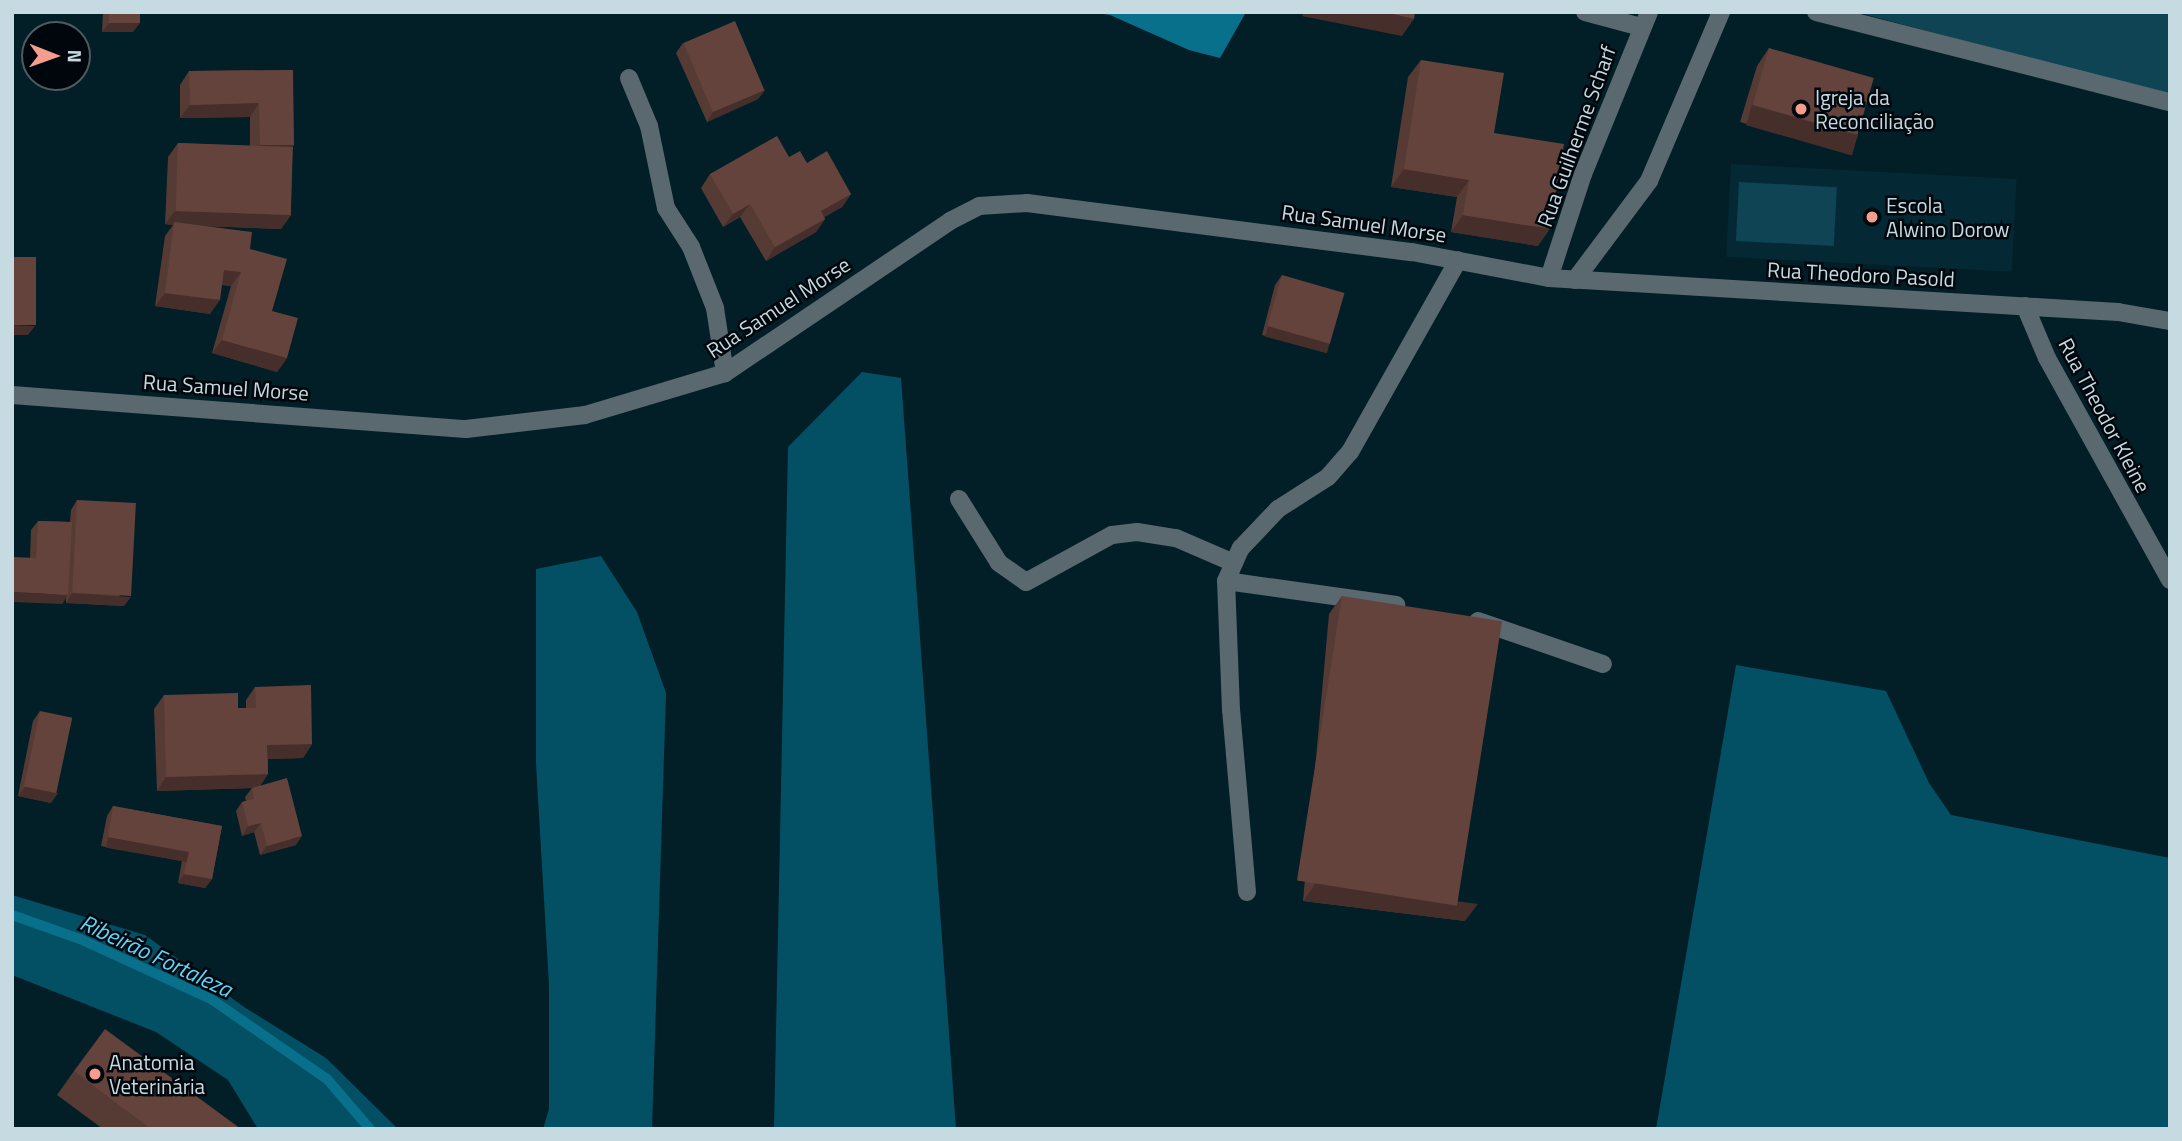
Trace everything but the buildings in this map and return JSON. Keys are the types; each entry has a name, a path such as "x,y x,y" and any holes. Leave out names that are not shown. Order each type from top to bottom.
{"street":[{"path":"1585,12 1645,20"},
{"path":"1575,279 1649,181 1721,12"},
{"path":"1816,12 2170,102"},
{"name":"Rua Guilherme Scharf","path":"1549,278 1583,174 1645,20"},
{"path":"629,78 652,138 666,208 691,247 715,308 725,373"},
{"name":"Rua Samuel Morse","path":"12,395 466,429 585,415 725,373 950,221 979,206 1027,203 1458,260 1549,278"},
{"path":"1247,892 1231,710 1226,581 1241,548 1278,509 1328,478 1350,452 1458,260"},
{"name":"Rua Theodoro Pasold","path":"1549,278 2118,312 2170,321"},
{"name":"Rua Theodor Kleine","path":"2025,306 2047,358 2170,580"},
{"path":"959,499 999,563 1026,582 1112,535 1137,532 1177,538 1234,563"},
{"path":"1226,581 1413,609"},
{"path":"1454,617 1495,625 1603,664"}],"shaded area":[{"path":"1091,12 1246,12 1220,58 1189,50 1110,15"},
{"path":"1856,12 2170,12 2170,96"},
{"name":"Escola Alwino Dorow","path":"1731,164 2017,179 2012,272 1726,257"},
{"path":"1739,182 1837,187 1834,246 1736,241"},
{"path":"862,372 901,378 956,1129 774,1129 788,447"},
{"path":"601,556 637,612 666,693 652,1129 543,1129 549,1109 549,985 536,764 536,569"},
{"path":"1736,665 1886,691 1929,783 1951,815 2170,858 2170,1129 1656,1129"},
{"path":"12,895 145,935 244,1007 326,1058 398,1129 258,1129 228,1080 156,1032 12,975"}],"waterway":[{"name":"Ribeirão Fortaleza","path":"12,915 80,939 211,999 327,1079 370,1129"}],"place":[{"name":"Igreja da Reconciliação","path":"1801,109"},
{"name":"Escola Alwino Dorow","path":"1872,217"},
{"name":"Anatomia Veterinária","path":"95,1074"}]}
